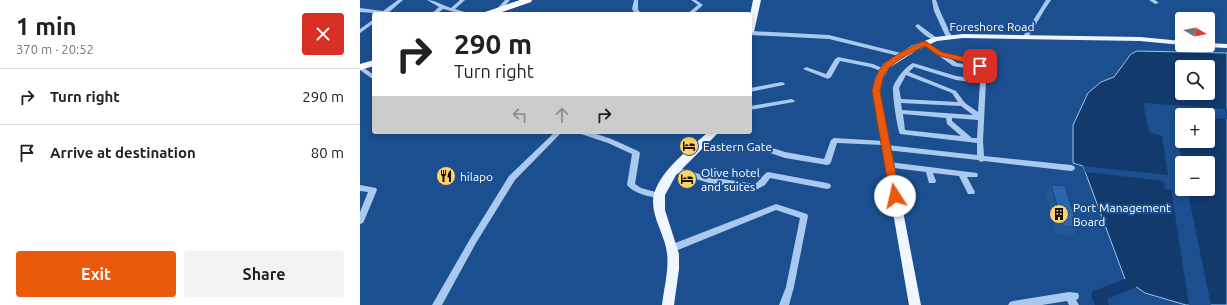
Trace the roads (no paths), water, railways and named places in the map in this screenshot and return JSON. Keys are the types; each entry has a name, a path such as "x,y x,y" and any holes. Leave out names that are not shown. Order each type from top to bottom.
{"highway":[{"path":"494,12 528,0"},
{"path":"360,67 372,63"}],"main road":[{"path":"752,24 757,0"},
{"name":"Foreshore Road","path":"915,305 876,91 879,78 886,66 925,43 935,39 948,37 1140,39 1175,42"},
{"path":"1215,45 1227,46"},
{"path":"668,305 673,272 673,248 659,206 660,189 676,170 712,134"}],"street":[{"path":"385,12 401,0"},
{"path":"429,0 442,8 460,12"},
{"path":"452,10 463,0"},
{"path":"499,10 508,0"},
{"path":"636,0 635,10 636,12"},
{"path":"692,12 701,5 694,0"},
{"path":"934,0 948,37"},
{"path":"1025,38 1035,24 1043,7 1049,0"},
{"path":"1151,0 1156,3"},
{"path":"437,12 442,8"},
{"path":"360,10 376,12"},
{"path":"360,30 372,22"},
{"path":"918,26 935,39"},
{"path":"752,33 829,37 903,55"},
{"path":"925,43 955,65 979,68 980,66 978,63 939,53"},
{"path":"806,69 828,77 838,59 871,65 884,70"},
{"path":"980,141 902,132 896,88 905,72 913,65 956,78 983,81 980,141 981,159"},
{"path":"360,67 372,76"},
{"path":"905,72 954,92 963,104 981,118"},
{"path":"954,92 956,78"},
{"path":"752,90 782,84"},
{"path":"752,108 792,101"},
{"path":"897,101 963,104"},
{"path":"899,112 981,118"},
{"path":"949,116 949,122 971,140"},
{"path":"437,305 473,241 512,178 557,134"},
{"path":"589,134 610,141 636,153 631,186 660,196"},
{"path":"760,148 785,155 827,162 834,140 886,145 981,159 1071,168"},
{"path":"889,165 974,175"},
{"path":"676,170 709,180 756,187 762,183 768,175 827,186"},
{"path":"928,170 932,181"},
{"path":"962,174 971,192"},
{"path":"360,188 374,190 360,221"},
{"path":"673,248 776,207 804,216 790,287 784,305"},
{"path":"1013,305 1073,299"}],"water":[{"path":"1137,51 1227,53 1227,305 1186,305 1145,293 1125,279 1083,166 1073,163 1073,125 1088,93 1101,82 1114,77 1131,54"}],"waterway":[{"path":"1102,305 1098,296 1131,283"}],"place":[{"name":"Eastern Gate","path":"689,146"},
{"name":"hilapo","path":"446,176"},
{"name":"Olive hotel and suites","path":"687,179"},
{"name":"Port Management Board","path":"1059,214"}]}
